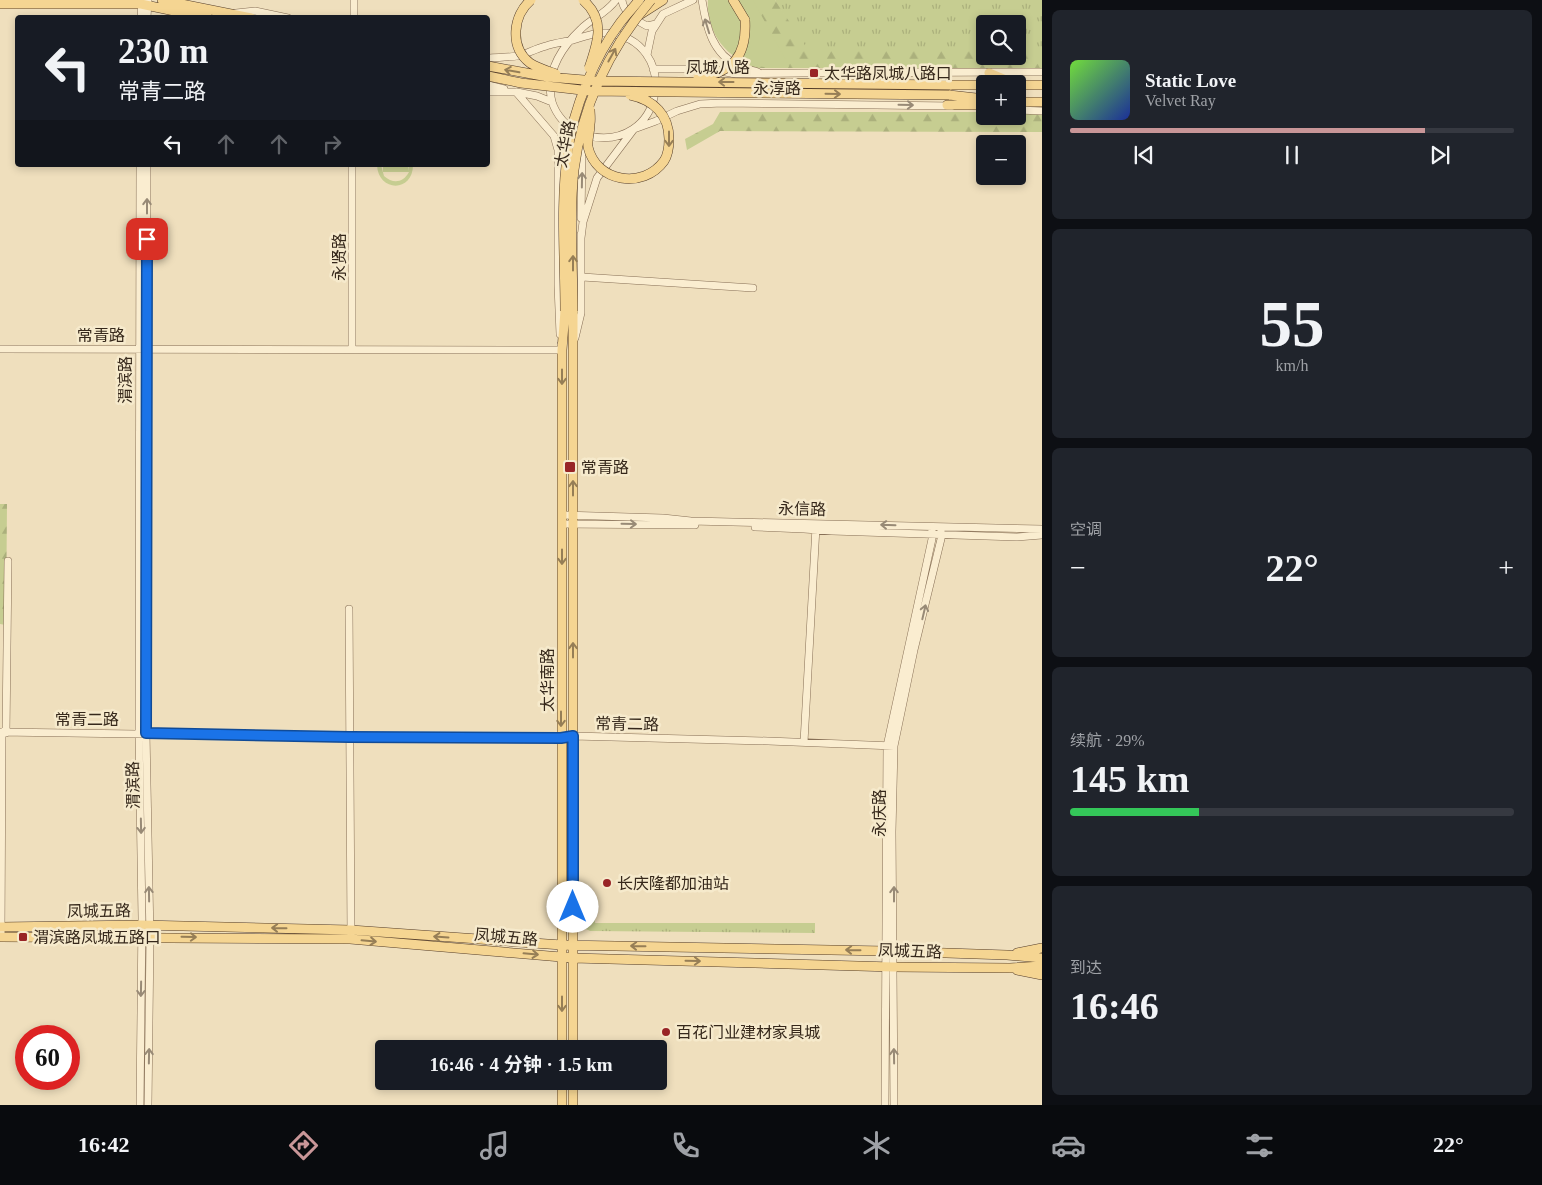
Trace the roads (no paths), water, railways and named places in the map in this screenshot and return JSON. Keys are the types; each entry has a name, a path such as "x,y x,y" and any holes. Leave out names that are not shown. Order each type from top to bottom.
{"main road":[{"path":"162,0 238,15"},
{"path":"531,0 519,14 516,24 516,38 520,51 530,62 546,70 578,80"},
{"path":"577,113 578,97 598,42 598,23 591,8 583,0"},
{"name":"太华路","path":"569,311 564,180 568,148 582,96 599,58 619,24 640,0"},
{"name":"太华路","path":"569,311 574,172 580,135 590,101 600,77 636,17 652,0"},
{"path":"636,17 664,0"},
{"path":"677,82 707,76 725,69 737,58 746,36 745,20 733,0"},
{"path":"0,4 144,2 196,15"},
{"name":"凤城八路","path":"490,66 548,77 578,80 976,85"},
{"path":"989,73 994,75"},
{"name":"凤城八路","path":"490,76 566,89 949,95 976,98"},
{"path":"1026,84 1042,85"},
{"path":"590,101 591,122 588,146 595,164 610,176 622,178 636,178 652,172 664,161 669,147 669,129 664,116 659,108 648,101 636,96 612,91"},
{"path":"1026,102 1042,102"},
{"path":"947,105 976,106"},
{"name":"太华南路","path":"562,1040 562,350 569,311"},
{"name":"太华南路","path":"569,311 572,350 573,520 573,1040"},
{"name":"凤城五路","path":"0,927 146,925 562,945 1007,954"},
{"name":"凤城五路","path":"0,937 351,935 573,958 1010,968"},
{"path":"1007,954 1042,948"},
{"path":"1007,954 1042,958"},
{"path":"1010,968 1042,966"},
{"path":"1010,968 1042,976"},
{"path":"562,1090 562,1105"},
{"path":"573,1090 573,1105"}],"street":[{"path":"354,0 354,15"},
{"path":"616,0 608,10 581,28 560,54 552,69 550,85 552,102 560,116 571,128 585,136 602,139 619,136 634,129"},
{"path":"622,0 623,6 637,21 647,26 656,24"},
{"path":"647,55 652,31 662,14 693,0"},
{"path":"702,0 706,26 720,53 738,66 768,74"},
{"path":"142,15 144,2"},
{"path":"144,2 146,15"},
{"path":"233,14 255,11 274,15"},
{"path":"490,58 520,56 545,46 588,34 604,32 621,35 636,43 647,55 653,69 656,87 653,103 646,117 634,129 596,178 583,222 581,238"},
{"name":"永淳路","path":"653,69 709,69 736,74 802,72 1042,72"},
{"path":"800,104 795,98 795,78 802,72"},
{"path":"490,86 537,96 552,102"},
{"path":"490,92 516,92 554,136 558,150 558,286 562,350"},
{"name":"永淳路","path":"634,129 700,104 947,105"},
{"path":"1026,110 1042,110"},
{"path":"572,350 581,313 582,153 585,136"},
{"name":"渭滨路","path":"140,167 143,349 143,733 148,1105"},
{"name":"渭滨路","path":"143,349 147,167"},
{"name":"永贤路","path":"352,167 352,350"},
{"path":"582,277 752,288"},
{"name":"常青路","path":"0,349 562,350"},
{"name":"永信路","path":"562,519 694,525 932,530 1017,537 1042,535"},
{"path":"804,742 816,527"},
{"name":"永信路","path":"941,531 1042,529"},
{"name":"永庆路","path":"885,1105 890,951 890,746 932,530"},
{"name":"永庆路","path":"890,746 941,531"},
{"path":"0,937 8,561"},
{"path":"349,609 351,935"},
{"name":"常青二路","path":"3,732 349,737 561,738 573,736 890,746"},
{"name":"渭滨路","path":"140,1105 146,936"},
{"name":"永庆路","path":"889,966 894,1105"}],"place":[{"name":"太华路凤城八路口","path":"814,73"},
{"name":"常青路","path":"570,467"},
{"name":"长庆隆都加油站","path":"607,883"},
{"name":"渭滨路凤城五路口","path":"23,937"},
{"name":"百花门业建材家具城","path":"666,1032"}]}
